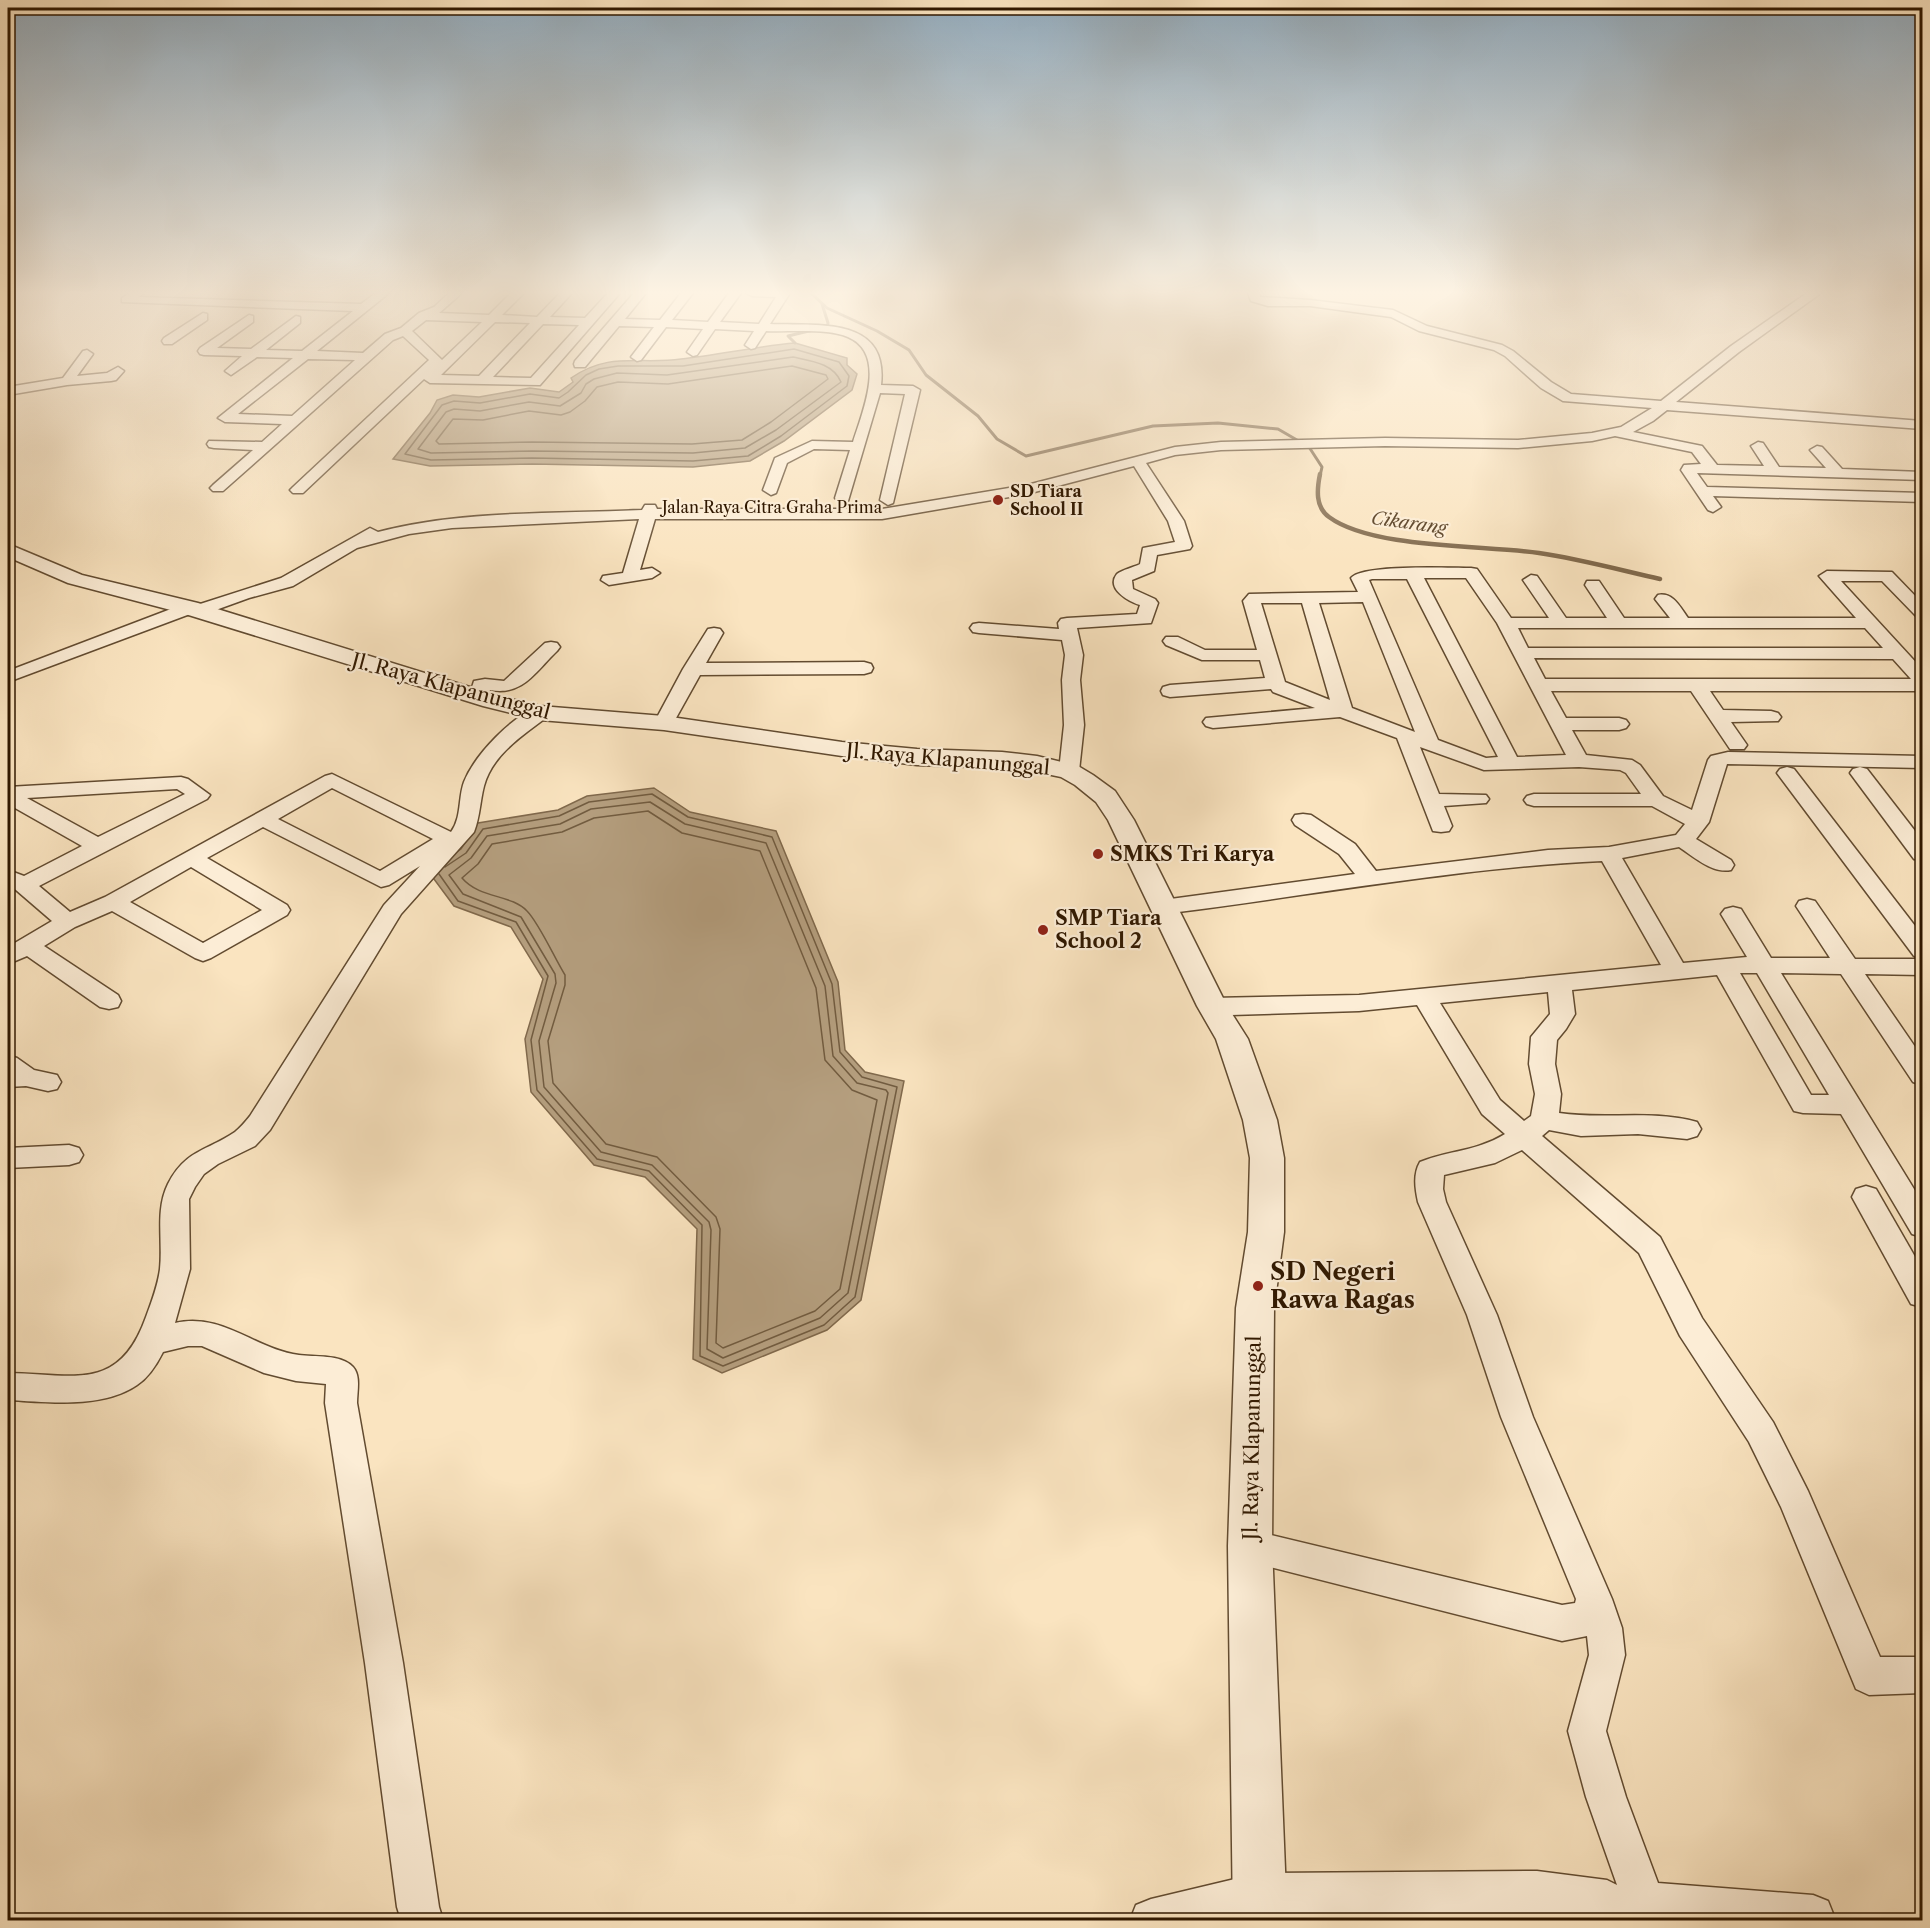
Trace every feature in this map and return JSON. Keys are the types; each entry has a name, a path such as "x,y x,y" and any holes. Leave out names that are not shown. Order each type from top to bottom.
{"street":[{"path":"8,392 56,383"},
{"path":"269,383 225,418 294,420"},
{"path":"218,488 336,383"},
{"path":"298,490 412,383"},
{"path":"843,498 876,383"},
{"path":"1544,383 1568,398 1923,424"},
{"path":"1621,433 1648,418 1692,383"},
{"path":"876,389 913,390 888,500"},
{"path":"1621,433 1697,449 1711,467"},
{"name":"Jalan Raya Citra Graha Prima","path":"964,497 1027,489 1175,450 1318,442 1524,449 1581,445 1621,433"},
{"path":"214,444 265,446"},
{"name":"Jalan Raya Citra Graha Prima","path":"8,677 193,610 287,582 357,543 392,532 436,524 654,511 882,514 964,497 1164,448 1194,444 1221,446"},
{"path":"771,490 780,461 812,445 858,446"},
{"path":"1758,446 1774,471"},
{"path":"1817,450 1838,473"},
{"path":"1069,771 1074,724 1071,680 1074,656 1067,623 1145,619 1149,603 1128,594 1123,584 1124,577 1148,567 1149,551 1184,547 1176,521 1138,461"},
{"path":"1713,507 1688,470 1694,467 1711,467 1923,476"},
{"path":"1812,472 1836,495"},
{"path":"1702,491 1923,498"},
{"path":"609,580 641,575 654,511"},
{"name":"Jl. Raya Klapanunggal","path":"8,550 75,579 193,610 479,697 540,713 664,723 842,749 917,757 1002,760 1037,764 1069,771 1106,797 1121,820 1212,1006 1232,1039 1260,1120 1267,1158 1266,1232 1255,1308 1250,1546 1259,1907"},
{"path":"1430,744 1359,578 1363,575 1471,573 1506,623 1579,761"},
{"path":"1413,574 1510,762"},
{"path":"1923,612 1886,576 1827,576 1923,682"},
{"path":"1531,580 1561,623"},
{"path":"1593,585 1619,623"},
{"path":"1369,597 1256,598 1252,600 1276,683 1280,688 1484,764 1579,761 1630,766 1656,800 1698,822"},
{"path":"1309,598 1343,711"},
{"path":"1664,599 1683,623"},
{"path":"1506,623 1869,623"},
{"path":"979,628 1071,635"},
{"path":"664,723 714,633"},
{"path":"1172,641 1202,655 1268,655"},
{"path":"479,697 481,686 485,684 504,687 511,685 551,647"},
{"path":"1521,653 1898,654"},
{"path":"692,669 864,668"},
{"path":"1539,685 1923,682"},
{"path":"1170,691 1276,683"},
{"path":"1697,685 1737,745"},
{"path":"1213,722 1343,711"},
{"path":"8,1386 107,1385 124,1378 133,1370 153,1341 170,1292 175,1269 175,1199 183,1182 194,1167 208,1157 245,1139 260,1123 392,910 464,832 470,820 475,782 484,764 505,738 540,713"},
{"path":"1718,716 1771,717"},
{"path":"1559,724 1619,724"},
{"path":"1405,734 1441,826"},
{"path":"1162,907 1548,857 1609,854 1683,840 1698,822 1718,760 1740,757 1923,762"},
{"path":"1414,759 1468,758"},
{"path":"1787,773 1923,951"},
{"path":"1860,773 1923,854"},
{"path":"18,952 67,922 113,902 332,780 449,839 381,880 262,819"},
{"path":"8,795 182,783 200,795 98,846 16,881 67,922"},
{"path":"8,795 98,846"},
{"path":"1431,800 1479,799"},
{"path":"1534,800 1656,800"},
{"path":"1303,820 1313,830 1347,849 1362,864 1369,879"},
{"path":"1683,840 1723,865"},
{"path":"1609,854 1676,971"},
{"path":"113,902 203,952 279,910 191,858"},
{"path":"1807,906 1923,1076"},
{"path":"1733,914 1923,1226"},
{"path":"18,952 109,1001"},
{"path":"1212,1006 1232,1008 1359,1003 1725,967 1765,965 1923,967"},
{"path":"1725,967 1803,1104 1850,1105"},
{"path":"1559,984 1564,1009 1562,1019 1544,1036 1542,1064 1548,1094 1533,1128 1498,1152 1474,1160 1441,1164 1430,1169 1429,1189 1432,1202 1482,1315 1517,1417 1594,1599 1604,1628 1607,1655 1587,1731 1599,1775 1622,1908"},
{"path":"1423,995 1491,1107 1533,1128 1650,1245 1691,1327 1761,1432 1796,1502 1869,1676 1923,1675"},
{"path":"1533,1128 1638,1124 1687,1128"},
{"path":"8,1158 69,1155"},
{"path":"1905,1198 1866,1197 1923,1295"},
{"path":"153,1341 188,1333 203,1334 241,1347 264,1360 296,1368 336,1372 342,1377 341,1403 384,1663 418,1907 422,1920"},
{"path":"1250,1546 1562,1623 1584,1619 1592,1613 1594,1599"},
{"path":"1151,1920 1259,1907 1537,1892 1622,1908 1813,1916"}],"water":[{"path":"572,383 854,383 852,390 784,441 750,461 693,467 532,464 430,466 393,459 430,413 437,400 453,395 479,397 530,388 559,392"},
{"path":"654,788 690,812 776,831 838,982 845,1050 865,1072 904,1081 861,1300 827,1330 722,1373 693,1359 697,1229 645,1177 594,1165 531,1092 525,1039 543,979 511,927 454,906 428,871 461,849 478,823 558,810 587,796"}],"waterway":[{"name":"Cikarang","path":"936,383 978,416 997,439 1026,456 1153,426 1218,423 1278,429 1309,447 1322,467 1320,476"},
{"name":"Cikarang","path":"1320,474 1318,497 1324,513 1348,527 1372,535 1430,544 1539,553 1585,561 1660,579"}],"place":[{"name":"SD Tiara School II","path":"998,500"},
{"name":"SMKS Tri Karya","path":"1098,854"},
{"name":"SMP Tiara School 2","path":"1043,930"},
{"name":"SD Negeri Rawa Ragas","path":"1258,1286"}]}
